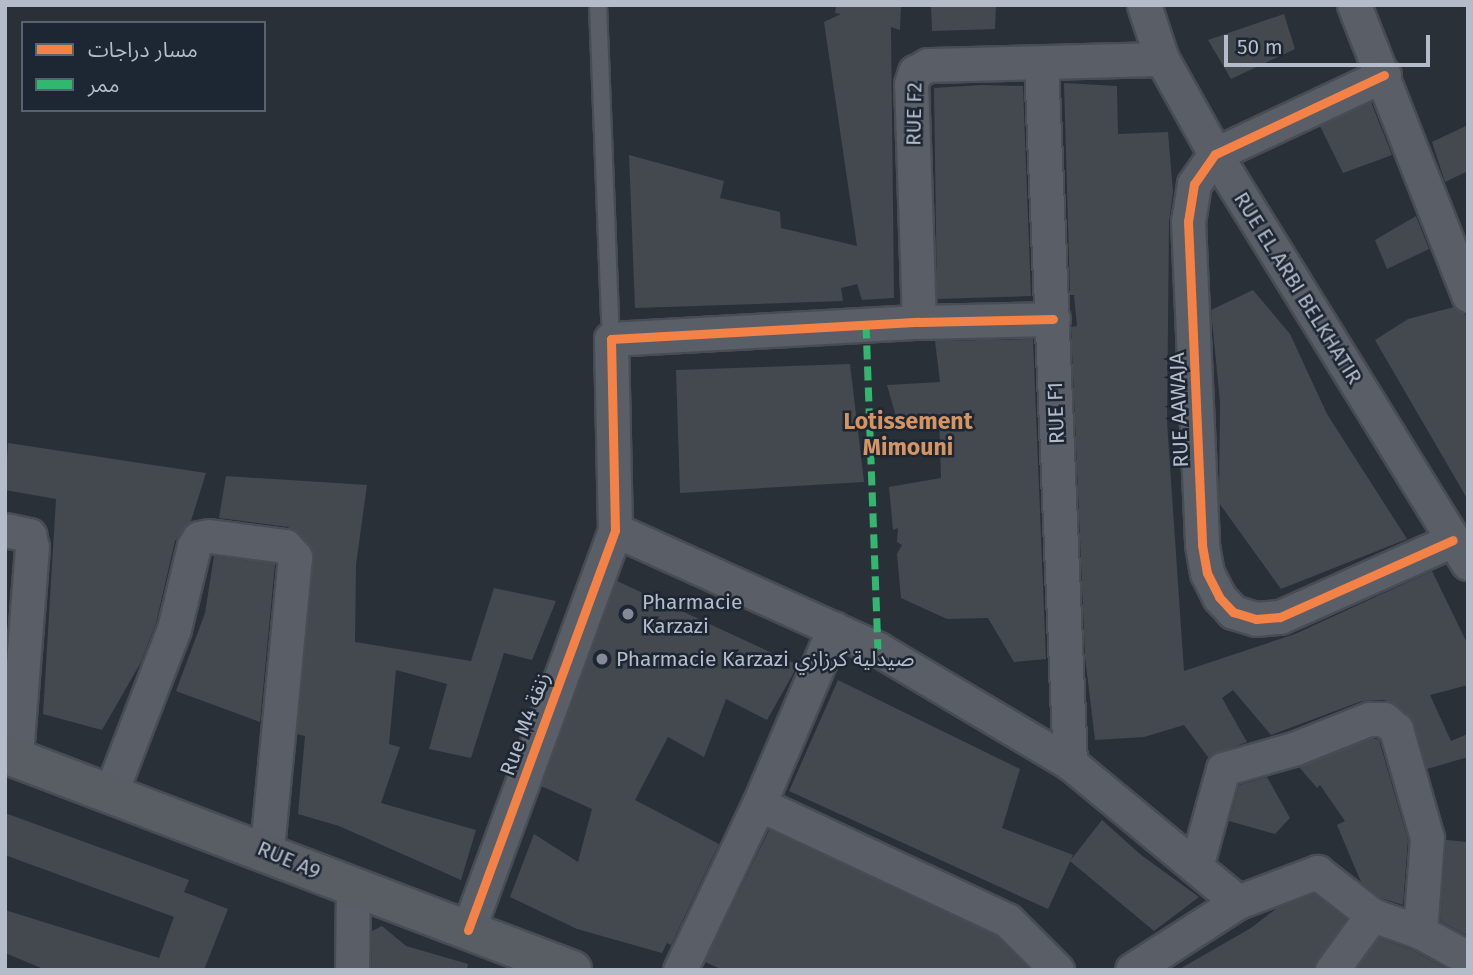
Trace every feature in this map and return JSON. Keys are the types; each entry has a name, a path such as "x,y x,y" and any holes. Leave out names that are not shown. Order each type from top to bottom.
{"street":[{"name":"RUE EL ARBI BELKHATIR","path":"1144,5 1162,59 1214,154 1460,551"},
{"path":"1354,5 1384,75 1468,295"},
{"name":"RUE F2","path":"919,322 911,84 915,72 928,65 1162,59"},
{"name":"RUE F1","path":"1041,64 1070,763"},
{"path":"1214,154 1384,75"},
{"name":"RUE AAWAJA","path":"1214,154 1194,184 1188,220 1202,545 1207,573 1219,597 1233,612 1256,619 1280,617 1460,551"},
{"path":"1053,319 919,322 611,339 615,530 877,649 1070,763 1238,902"},
{"path":"5,530 29,535 32,547 11,756"},
{"name":"Rue M4 زنقة","path":"468,930 615,530"},
{"path":"111,792 174,629 194,545 199,538 209,536 285,546 295,557 267,850"},
{"path":"680,970 759,804 834,628"},
{"path":"1196,867 1223,769 1296,748 1369,719 1384,719 1396,729 1427,838 1420,932"},
{"name":"RUE A9","path":"11,756 267,850 353,887 572,970"},
{"path":"759,804 1007,920 1057,970"},
{"path":"1132,970 1238,902 1317,872 1372,915 1420,932 1468,958"},
{"path":"352,970 353,887"},
{"path":"1332,970 1372,915"}],"lane":[{"path":"598,5 611,339"}],"building":[{"path":"836,5 901,5 900,30 891,27 894,298 862,300 857,284 841,288 843,301 635,308 629,155 724,181 720,198 780,212 781,228 857,246 824,22 841,14 835,13"},
{"path":"931,5 996,5 995,29 932,31"},
{"path":"1284,14 1295,49 1231,79 1208,40"},
{"path":"1064,83 1117,86 1118,134 1168,132 1173,192 1169,222 1167,422 1184,671 1295,634 1432,571 1468,645 1468,685 1430,695 1451,741 1468,734 1468,757 1427,769 1414,723 1396,704 1384,700 1362,701 1271,735 1233,690 1222,698 1247,742 1208,757 1184,725 1144,737 1095,740 1085,657 1071,327 1077,326 1074,295 1070,295"},
{"path":"1023,86 1031,296 937,299 934,88"},
{"path":"1371,102 1392,155 1343,173 1320,126"},
{"path":"1468,125 1468,171 1445,182 1432,142"},
{"path":"1416,216 1429,249 1387,269 1375,240"},
{"path":"1253,290 1290,334 1327,414 1407,539 1281,589 1219,503 1220,402 1211,310"},
{"path":"1454,307 1468,317 1468,500 1375,340 1408,319"},
{"path":"1033,339 1046,659 1014,662 988,618 947,619 901,598 897,554 902,545 897,542 898,528 893,530 889,487 941,478 939,414 897,420 887,385 940,382 935,341"},
{"path":"850,364 864,482 680,493 676,370"},
{"path":"8,443 206,473 191,521 175,541 156,623 141,662 102,730 43,714 56,499 5,490"},
{"path":"226,476 367,485 356,565 355,642 471,661 494,588 556,601 532,660 504,653 471,758 429,749 447,684 396,670 389,744 400,747 381,803 476,830 461,880 339,826 298,814 305,736 297,734 313,551 288,527 219,518"},
{"path":"214,556 275,564 260,722 176,691 205,613"},
{"path":"617,581 798,665 767,720 726,699 704,757 668,737 635,800 719,844 671,945 667,943 662,953 577,929 510,897 534,834 578,862 592,809 541,786"},
{"path":"838,680 1020,769 1002,828 1073,855 1048,909 789,791"},
{"path":"1373,738 1379,740 1408,840 1403,905 1381,898 1361,882 1337,825 1345,821 1320,785 1317,788 1299,767"},
{"path":"1267,777 1290,818 1275,834 1229,821 1239,785"},
{"path":"5,813 189,880 184,892 228,909 204,970 46,970 5,953 5,910 159,958 174,917 5,855"},
{"path":"1102,820 1141,855 1199,897 1154,931 1070,861"},
{"path":"769,830 996,936 1030,970 723,970 705,962"},
{"path":"1446,840 1468,842 1468,936 1440,921"},
{"path":"1314,894 1346,919 1313,970 1178,970 1251,928 1277,908"},
{"path":"382,926 406,946 468,964 467,970 371,970 372,931"},
{"path":"1379,938 1412,950 1449,970 1356,970"}],"marked path":[{"path":"866,324 878,649"}],"cycle path":[{"path":"1384,75 1215,154 1194,184 1188,221 1202,545 1207,573 1219,597 1233,612 1256,619 1280,617 1453,540"},
{"path":"468,930 615,530 611,339 919,322 1053,319"}],"place":[{"name":"Pharmacie Karzazi","path":"628,614"},
{"name":"Pharmacie Karzazi صيدلية كرزازي","path":"602,659"}],"district":[{"name":"Lotissement Mimouni","path":"908,434"}]}
